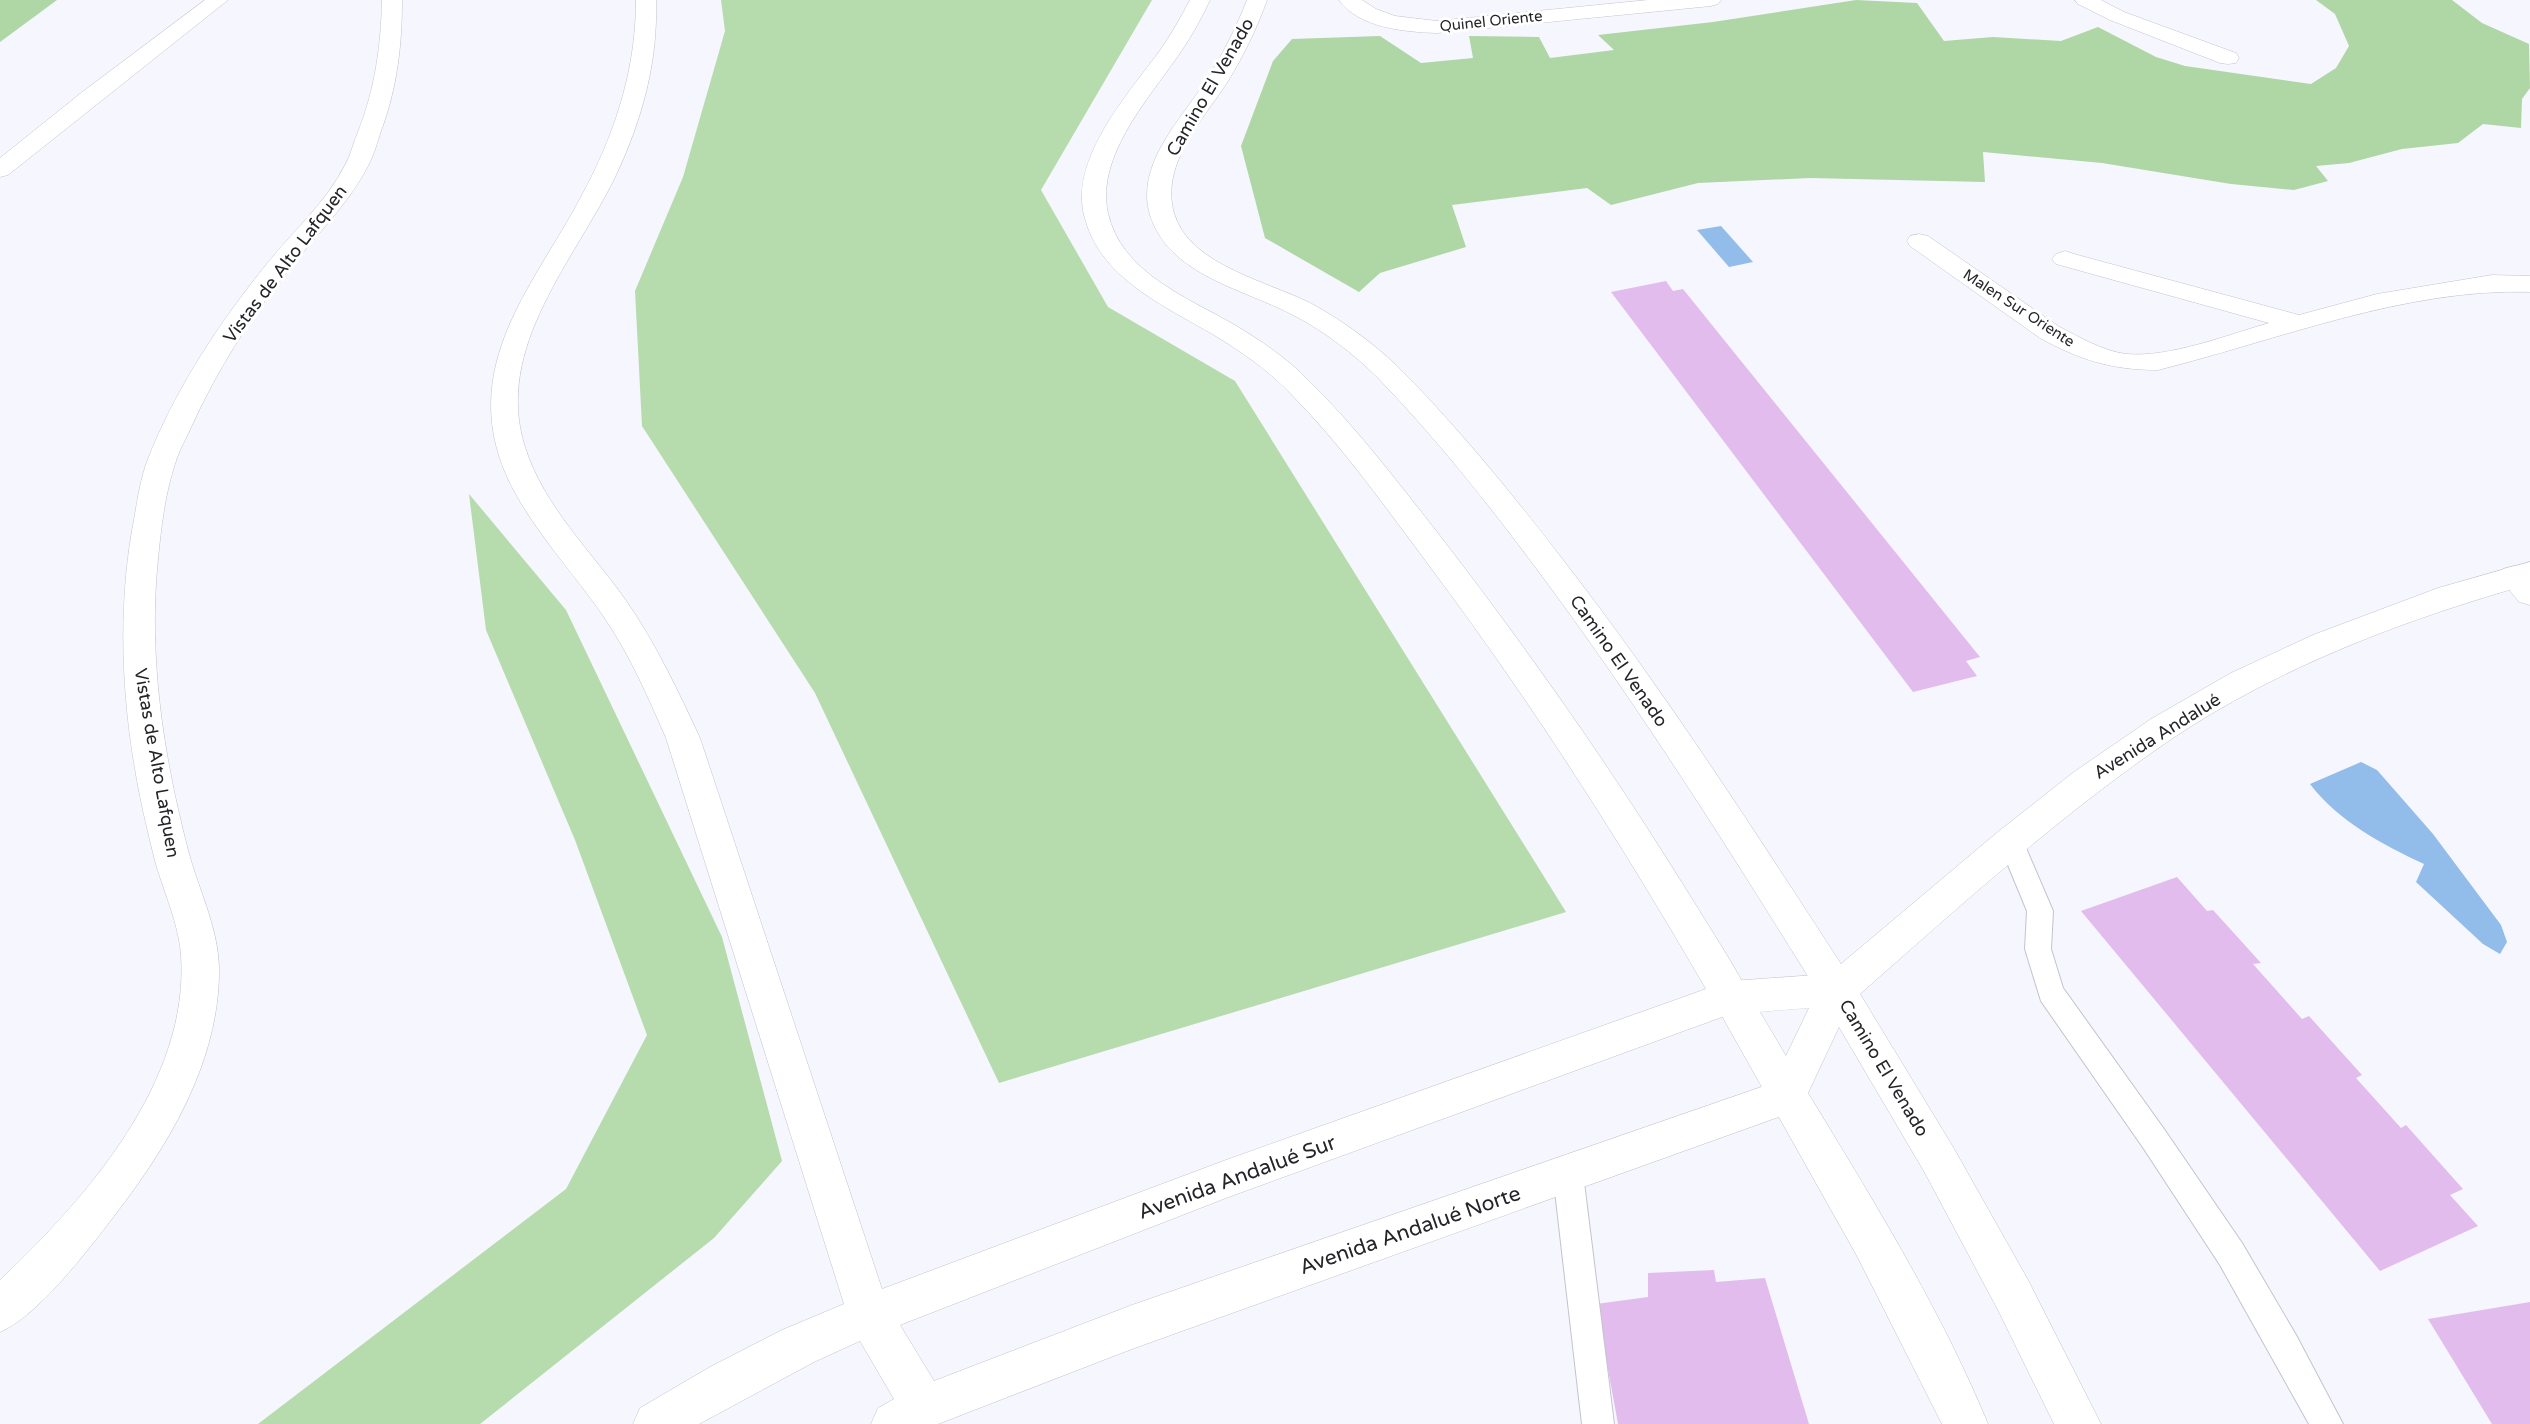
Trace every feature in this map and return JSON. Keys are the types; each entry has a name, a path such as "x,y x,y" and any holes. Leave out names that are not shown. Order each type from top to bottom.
{"street":[{"path":"0,170 89,98 218,0"},
{"name":"Vistas de Alto Lafquen","path":"0,1310 64,1246 100,1202 147,1133 174,1084 191,1044 198,1004 201,962 191,913 173,863 149,742 139,672 138,615 144,542 160,466 196,389 229,334 261,289 290,250 338,196 358,166 380,105 390,48 392,0"},
{"path":"646,0 645,41 631,107 595,195 543,282 514,341 506,370 504,420 518,466 539,508 616,610 650,665 684,738 869,1315 909,1416"},
{"path":"1200,0 1182,36 1136,99 1101,157 1095,174 1094,192 1095,210 1102,232 1121,261 1155,291 1239,339 1295,382 1395,499 1477,605 1553,714 1681,912 1845,1192 1965,1424"},
{"name":"Camino El Venado","path":"1257,0 1232,57 1181,133 1170,154 1159,194 1161,213 1170,231 1184,248 1206,264 1227,276 1291,303 1328,324 1361,348 1389,374 1458,449 1539,549 1630,673 1729,818 1837,990 1939,1160 2013,1295 2078,1424"},
{"name":"Quinel Oriente","path":"1349,0 1361,9 1394,22 1437,27 1648,2 1711,0"},
{"path":"2085,0 2127,20 2228,58"},
{"name":"Malen Sur Oriente","path":"1919,241 2049,332 2089,353 2127,362 2158,362 2377,302 2492,283 2530,284"},
{"path":"2065,259 2300,323"},
{"name":"Avenida Andalué","path":"1837,990 2011,841 2105,767 2163,728 2242,682 2324,643 2385,618 2525,581"},
{"path":"1787,1096 1837,990"},
{"name":"Avenida Andalué Sur","path":"656,1424 736,1377 798,1346 869,1315 1226,1179 1731,997 1837,990"},
{"name":"Avenida Andalué Norte","path":"909,1416 1132,1328 1787,1096"}],"lane":[{"path":"2011,841 2040,911 2038,949 2051,993 2154,1139 2231,1254 2327,1424"},
{"path":"1568,1174 1598,1424"}],"green space":[{"path":"0,0 57,0 0,42"},
{"path":"721,0 1152,0 1041,190 1108,307 1235,381 1566,912 999,1083 815,693 642,426 635,291 683,177 725,31"},
{"path":"1856,0 1917,3 1944,41 1993,37 2061,41 2098,27 2156,57 2185,66 2311,84 2336,68 2349,46 2335,14 2316,0 2452,0 2482,23 2529,44 2530,88 2522,99 2521,128 2483,124 2458,143 2402,149 2349,163 2316,166 2328,181 2294,190 2231,184 2102,163 1983,152 1985,182 1810,178 1698,183 1611,205 1587,188 1452,205 1466,247 1380,273 1359,292 1265,238 1241,146 1273,61 1292,39 1380,36 1421,63 1473,58 1469,36 1539,37 1550,58 1614,50 1598,35 1713,22"},
{"path":"469,494 566,610 722,937 782,1161 714,1238 480,1424 258,1424 566,1189 647,1035 575,840 486,630"}],"water":[{"path":"1721,226 1753,262 1729,267 1697,230"},
{"path":"2361,762 2377,770 2433,834 2501,925 2507,942 2500,954 2483,944 2416,882 2424,864 2362,831 2334,810 2310,784"}],"building":[{"path":"1666,281 1673,291 1683,289 1980,657 1966,661 1977,676 1913,692 1611,292"},
{"path":"2177,877 2207,911 2213,910 2261,963 2253,964 2302,1019 2309,1016 2362,1075 2356,1078 2401,1128 2406,1125 2463,1189 2450,1195 2478,1226 2380,1271 2081,911"},
{"path":"1714,1270 1716,1282 1765,1278 1809,1424 1618,1424 1596,1304 1648,1297 1648,1273"},
{"path":"2530,1302 2530,1424 2492,1424 2428,1319"}]}
